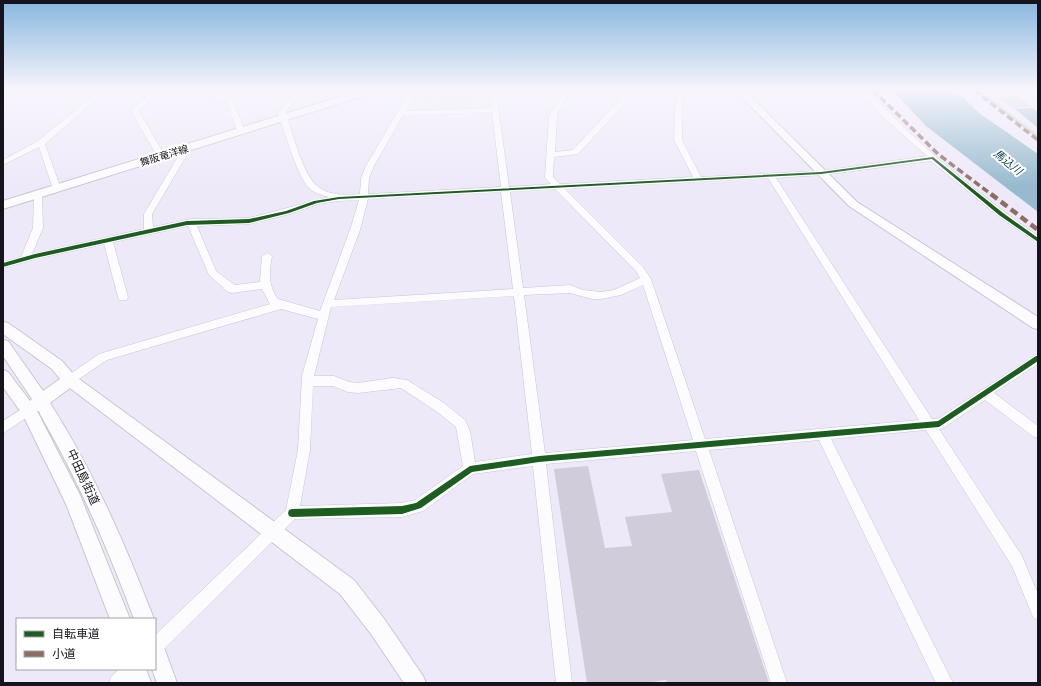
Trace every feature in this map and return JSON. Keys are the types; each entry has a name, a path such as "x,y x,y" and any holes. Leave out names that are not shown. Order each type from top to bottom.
{"main road":[{"name":"舞阪竜洋線","path":"3,205 271,122"}],"street":[{"path":"3,163 41,144 67,122"},
{"path":"141,122 161,156"},
{"path":"237,122 241,131"},
{"path":"285,122 302,167 312,186 321,192 339,198"},
{"path":"156,645 292,513 304,450 308,380 327,304 355,230 364,197 365,178 370,166 396,122"},
{"path":"497,122 519,292 564,683"},
{"path":"553,122 550,178 640,269 646,279 779,683"},
{"path":"551,156 575,152 603,122"},
{"path":"679,122 678,140 699,180"},
{"path":"771,122 853,204 1038,324"},
{"path":"894,122 933,158 1001,214 1038,240"},
{"path":"41,144 57,189"},
{"path":"149,231 148,214 187,148"},
{"path":"3,265 25,258 191,222 249,221 287,212 316,202 339,198 821,173 933,158"},
{"path":"771,176 1017,561 1038,612"},
{"path":"25,258 38,228 38,194"},
{"path":"191,222 212,273 226,282 232,289 265,285"},
{"path":"108,240 123,297"},
{"path":"268,256 264,275 265,285 274,302 280,305 324,316"},
{"path":"327,304 570,289 595,296 611,296 646,279"},
{"path":"3,428 103,357 280,305"},
{"path":"3,327 57,365 70,380 347,587 378,627 416,683"},
{"name":"中田島街道","path":"3,345 35,405 120,618"},
{"path":"292,513 402,510 418,506 470,469 539,459 939,424 1038,358"},
{"name":"中田島街道","path":"3,376 35,405 69,447 125,568 144,618"},
{"path":"308,380 334,381 348,387 358,388 392,383 403,383 440,407 461,424 464,431 470,469"},
{"path":"985,394 1038,433"},
{"path":"822,434 946,683"},
{"path":"156,653 167,683"},
{"path":"117,683 130,670"},
{"path":"136,670 141,683"}],"shaded area":[{"path":"1016,122 1021,122 1038,135 1038,139"}],"water":[{"name":"馬込川","path":"922,122 992,122 1038,154 1038,212"},
{"path":"1031,122 1038,122 1038,128"}],"building":[{"path":"588,466 605,548 632,546 625,517 672,512 661,474 699,470 769,683 667,683 666,680 645,683 587,683 554,469"}],"marked path":[{"path":"906,122 938,154 1038,230"},
{"path":"1015,122 1038,140"}],"cycle path":[{"path":"3,265 35,256 187,223 249,221 287,212 316,202 339,198 821,173 933,158 1001,214 1038,240"},
{"path":"292,513 402,510 418,506 470,469 539,459 939,424 1038,358"}]}
